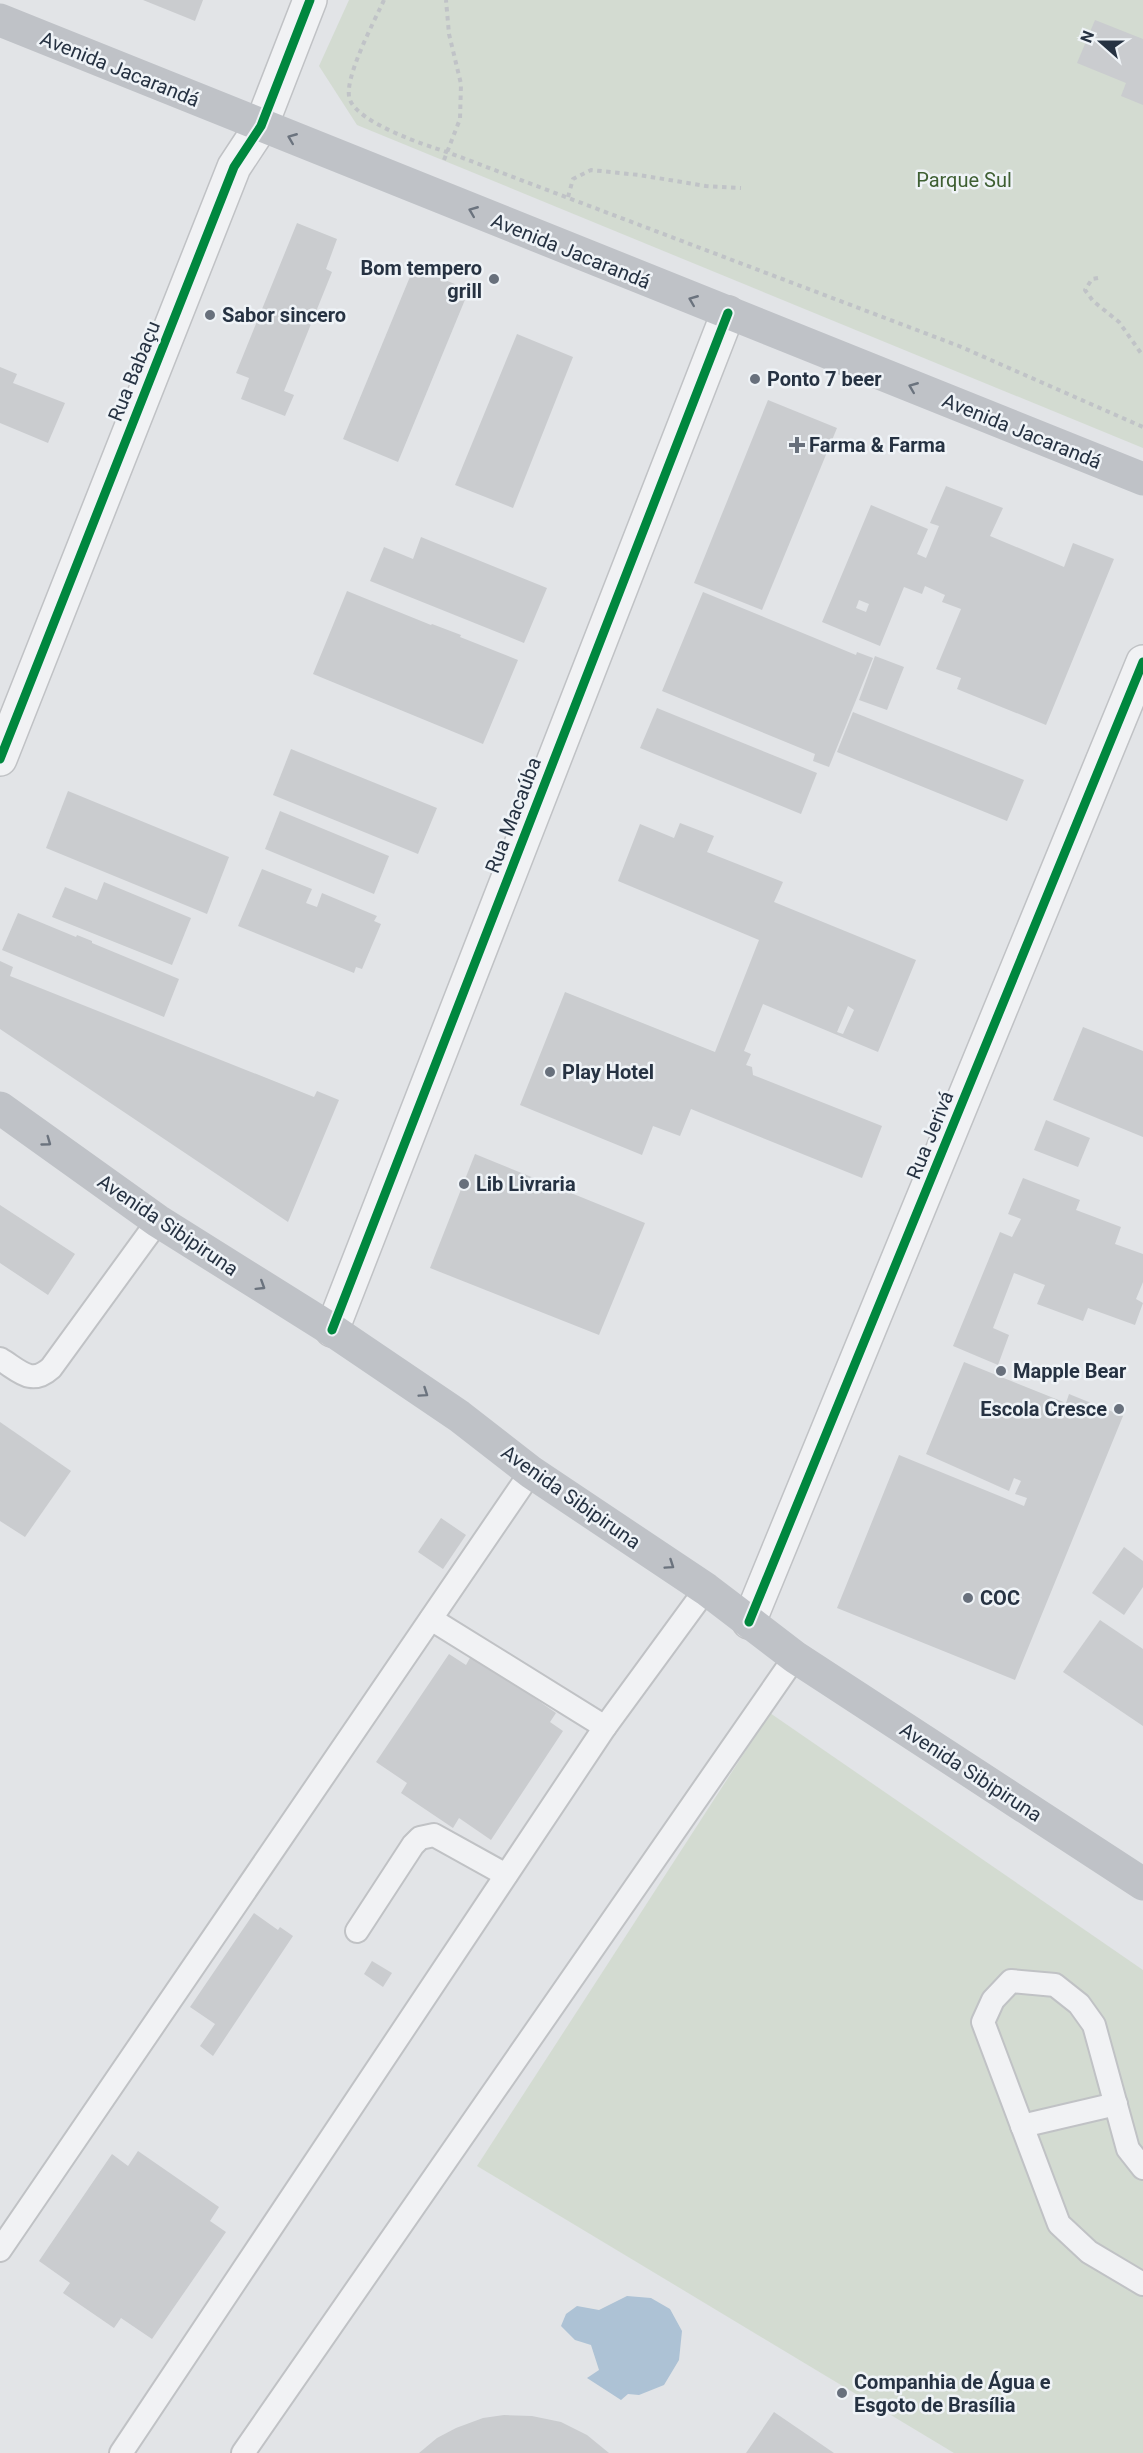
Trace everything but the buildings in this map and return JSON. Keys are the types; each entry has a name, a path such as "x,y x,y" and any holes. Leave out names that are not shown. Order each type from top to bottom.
{"main road":[{"name":"Avenida Jacarandá","path":"0,20 1143,479"},
{"name":"Avenida Sibipiruna","path":"0,1108 158,1221 332,1330 459,1416 531,1472 706,1589 795,1657 1143,1884"}],"street":[{"name":"Rua Babaçu","path":"0,759 234,168 261,126 310,0"},
{"name":"Rua Macaúba","path":"332,1330 728,313"},
{"name":"Rua Jerivá","path":"749,1622 1143,662"}],"lane":[{"path":"0,1359 30,1377 41,1376 46,1372 158,1221"},
{"path":"0,2250 531,1472"},
{"path":"121,2453 605,1727 706,1589"},
{"path":"431,1619 605,1727"},
{"path":"243,2453 795,1657"},
{"path":"357,1931 412,1845 420,1838 434,1835 506,1875"},
{"path":"1143,2168 1128,2149 1095,2025 1079,2004 1055,1985 1011,1981 993,2000 983,2022 1059,2224 1089,2252 1143,2284"},
{"path":"1022,2126 1116,2104"}],"path":[{"path":"384,0 356,62 349,86 350,100 363,116 426,146 568,197 959,346 1143,427"},
{"path":"432,195 460,118 461,84 449,34 446,0"},
{"path":"568,197 573,179 591,171 639,174 706,186 741,188"},
{"path":"1098,278 1092,279 1085,290 1093,301 1119,322 1143,356"}],"green space":[{"name":"Parque Sul","path":"349,0 1143,0 1143,448 357,125 319,66"},
{"path":"770,1713 1143,1970 1143,2453 954,2453 477,2166"}],"water":[{"path":"627,2296 651,2298 670,2309 682,2331 679,2360 664,2385 639,2395 628,2394 621,2400 587,2378 599,2370 591,2345 575,2340 561,2326 566,2314 577,2306 599,2310"}],"cycle path":[{"path":"0,759 234,167 261,126 310,0"},
{"path":"332,1330 728,313"},
{"path":"749,1622 1143,662"}],"place":[{"name":"Bom tempero grill","path":"494,279"},
{"name":"Sabor sincero","path":"210,315"},
{"name":"Ponto 7 beer","path":"755,379"},
{"name":"Farma & Farma","path":"797,445"},
{"name":"Play Hotel","path":"550,1072"},
{"name":"Lib Livraria","path":"464,1184"},
{"name":"Mapple Bear","path":"1001,1371"},
{"name":"Escola Cresce","path":"1119,1409"},
{"name":"COC","path":"968,1598"},
{"name":"Companhia de Água e Esgoto de Brasília","path":"842,2393"}]}
